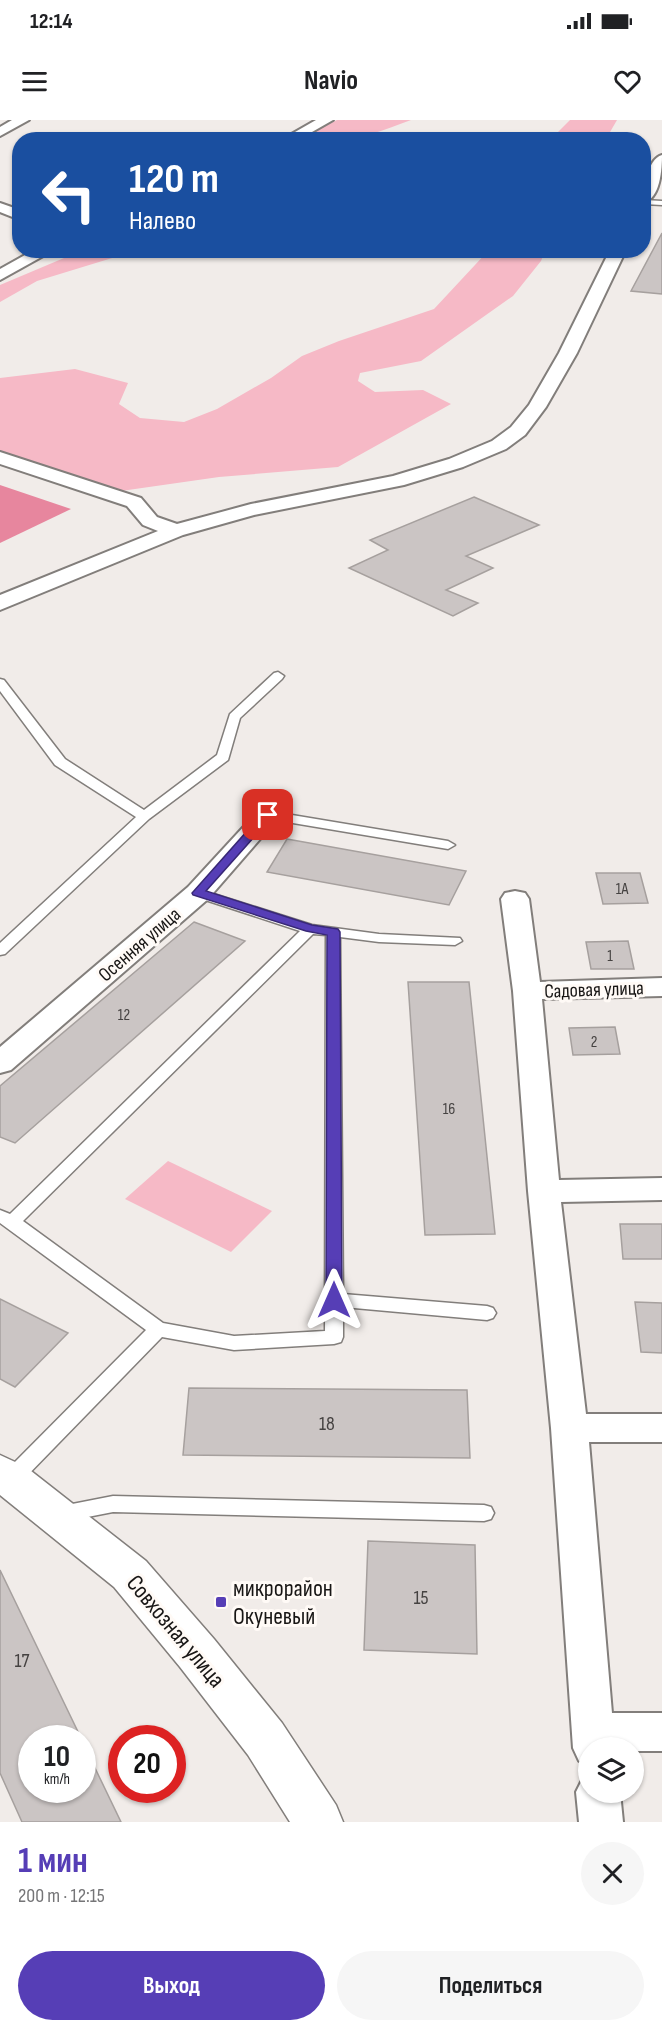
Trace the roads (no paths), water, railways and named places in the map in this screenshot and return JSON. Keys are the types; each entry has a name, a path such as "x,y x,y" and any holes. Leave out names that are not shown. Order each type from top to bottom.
{"main road":[{"name":"Совхозная улица","path":"6,1476 130,1574 190,1644 265,1739 318,1822"}],"street":[{"path":"0,132 22,120"},
{"path":"303,132 326,120"},
{"path":"651,184 662,159"},
{"path":"0,275 32,258"},
{"path":"1,605 176,531 250,510 397,481 456,463 499,446 518,431 537,407 568,353 614,258"},
{"path":"0,458 135,502 150,521 176,531"},
{"name":"Осенняя улица","path":"0,1063 198,893 268,815"},
{"path":"515,899 527,991 543,1191 569,1428 594,1737"},
{"name":"Садовая улица","path":"527,991 662,987"},
{"path":"543,1191 662,1189"},
{"path":"569,1428 662,1428"},
{"path":"620,1737 662,1732"},
{"path":"599,1803 601,1822"}],"lane":[{"path":"0,951 144,816 223,757 234,717 278,676"},
{"path":"0,683 60,762 144,816"},
{"path":"268,815 448,846"},
{"path":"198,893 310,929 380,939 455,941"},
{"path":"310,929 6,1219 158,1329 234,1343 334,1337 333,932"},
{"path":"334,1300 487,1313"},
{"path":"6,1476 158,1329"},
{"path":"58,1515 113,1504 484,1513"}],"place":[{"name":"микрорайон Окуневый","path":"221,1602"}]}
